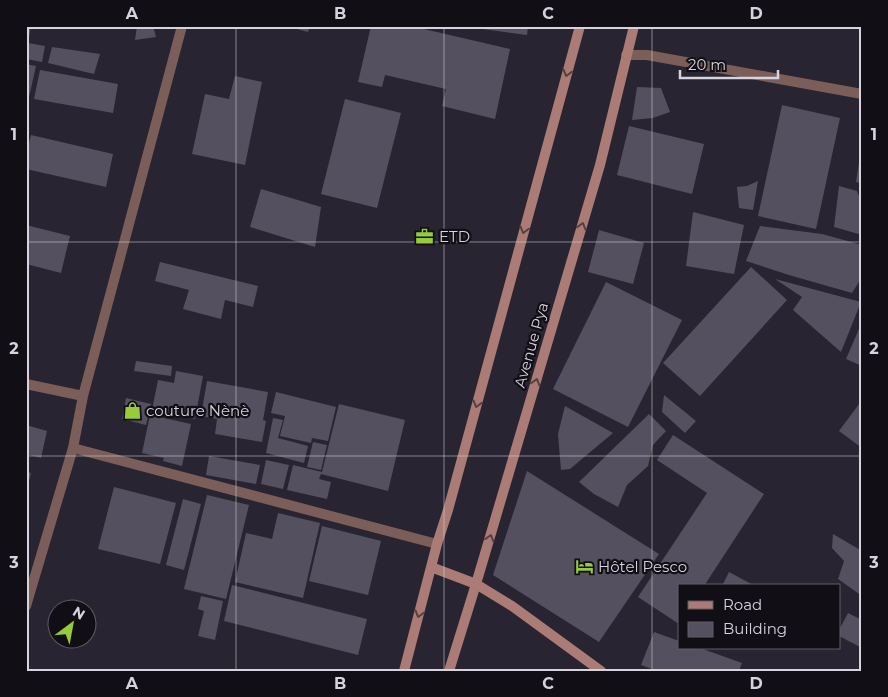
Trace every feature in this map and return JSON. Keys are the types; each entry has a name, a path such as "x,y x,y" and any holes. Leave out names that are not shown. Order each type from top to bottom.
{"main road":[{"path":"404,671 437,544 454,491 580,26"},
{"name":"Avenue Pya","path":"449,671 600,165 634,26"},
{"path":"432,567 476,584 512,606 601,671"}],"street":[{"path":"26,606 72,448 83,396 182,26"},
{"path":"626,55 647,55 862,94"},
{"path":"26,384 83,396"},
{"path":"72,448 437,544"}],"building":[{"path":"26,26 31,26 28,43 45,46 42,62 26,59"},
{"path":"137,26 153,26 156,37 135,40"},
{"path":"286,26 310,26 308,32"},
{"path":"371,26 411,26 510,49 495,119 442,106 446,89 385,75 382,87 358,82"},
{"path":"468,26 528,26 527,35"},
{"path":"52,47 100,54 94,74 48,63"},
{"path":"26,64 36,66 27,106 26,106"},
{"path":"40,70 118,84 113,113 34,99"},
{"path":"235,76 262,82 245,165 192,154 205,94 229,99"},
{"path":"637,87 661,88 670,112 653,118 632,120"},
{"path":"345,99 401,113 377,208 321,194"},
{"path":"782,105 840,118 816,229 758,216"},
{"path":"629,126 704,144 692,194 617,175"},
{"path":"31,135 113,154 106,187 26,169 26,154"},
{"path":"862,150 862,183 856,182"},
{"path":"758,181 753,210 739,208 737,187 747,186"},
{"path":"839,186 857,191 862,204 862,235 834,227"},
{"path":"261,189 321,207 315,247 250,227"},
{"path":"693,212 744,225 734,274 686,266"},
{"path":"26,225 70,236 61,273 26,264"},
{"path":"760,226 822,234 862,245 862,277 852,293 746,261"},
{"path":"599,230 644,243 633,284 588,272"},
{"path":"160,262 258,286 253,307 225,300 221,319 183,309 189,290 155,281"},
{"path":"751,267 787,300 700,396 663,363"},
{"path":"775,279 861,302 841,352 793,310 802,297"},
{"path":"606,282 682,320 628,427 553,389"},
{"path":"862,322 862,366 846,359"},
{"path":"136,361 172,366 171,376 134,371"},
{"path":"176,371 203,376 195,419 152,410 158,380 174,383"},
{"path":"207,381 268,392 263,420 266,421 262,442 215,434 217,419 201,416"},
{"path":"276,392 336,407 328,441 312,438 311,443 280,436 285,416 271,413"},
{"path":"664,395 696,421 685,433 662,412"},
{"path":"126,398 151,404 146,425 122,419"},
{"path":"862,400 862,448 839,431"},
{"path":"339,404 405,420 388,491 321,474 319,479 331,482 327,499 287,490 293,465 322,472"},
{"path":"565,406 613,433 570,469 561,470 558,434"},
{"path":"649,414 666,431 653,445 648,466 627,485 618,507 594,494 579,482"},
{"path":"150,415 191,424 182,466 163,461 164,458 142,453"},
{"path":"273,418 283,420 278,438 308,446 304,463 266,453"},
{"path":"26,425 47,431 41,458 26,454"},
{"path":"673,435 764,494 705,584 678,584 678,623 638,597 707,493 657,460"},
{"path":"313,442 327,445 321,470 307,467"},
{"path":"209,456 260,465 256,484 206,475"},
{"path":"266,460 289,465 283,489 261,484"},
{"path":"26,471 31,473 27,488 26,488"},
{"path":"527,471 659,554 599,642 493,575"},
{"path":"114,487 176,503 160,564 98,549"},
{"path":"207,495 249,505 226,599 184,589"},
{"path":"183,499 201,504 184,570 166,565"},
{"path":"278,513 320,523 303,598 235,582 246,533 272,539"},
{"path":"322,526 381,541 368,595 309,581"},
{"path":"833,534 862,551 862,596 838,579 844,561 832,548"},
{"path":"729,572 751,584 723,584"},
{"path":"232,585 367,619 358,655 224,621"},
{"path":"201,596 223,601 215,640 198,636 204,611 198,609"},
{"path":"848,613 862,620 862,648 840,637 840,628"},
{"path":"654,632 678,641 678,650 706,650 742,663 739,671 657,671 641,665"}],"place":[{"name":"ETD","path":"425,236"},
{"name":"couture Nènè","path":"132,410"},
{"name":"Hôtel Pesco","path":"584,566"}]}
